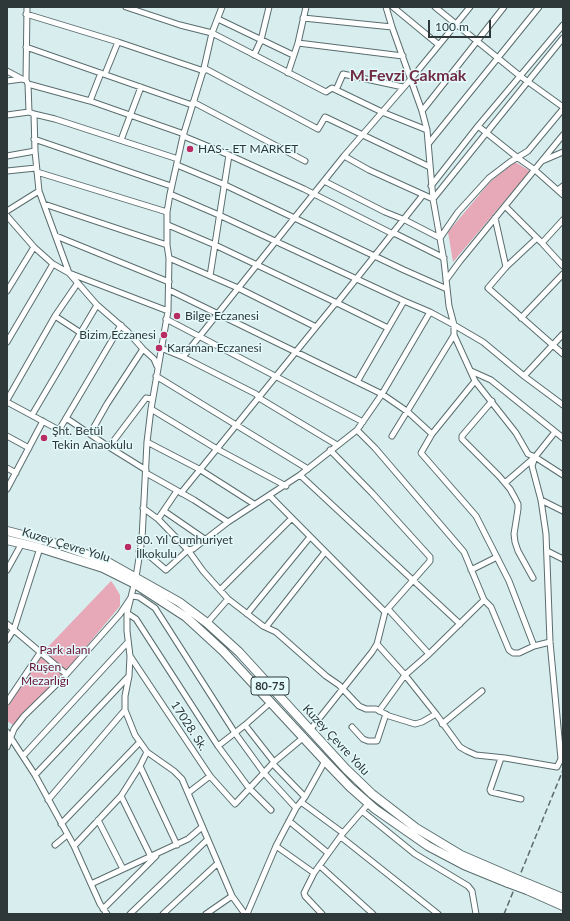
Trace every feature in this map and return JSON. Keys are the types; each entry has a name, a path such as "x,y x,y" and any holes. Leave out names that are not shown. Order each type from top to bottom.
{"highway":[{"name":"Kuzey Çevre Yolu","path":"7,531 54,543 106,561 135,581 186,617 223,650 325,761 350,787 369,803 403,830 464,866 510,880"},
{"name":"Kuzey Çevre Yolu","path":"7,540 40,548 103,568 135,581 179,602 239,652 346,769 372,794 416,828 461,855 510,880"},
{"name":"80-75","path":"510,880 563,898"},
{"name":"80-75","path":"528,887 563,906"}],"street":[{"path":"27,7 25,81 32,113 39,191 69,273 77,284 97,305 121,325 142,349 154,359 157,366"},
{"path":"126,7 212,34 326,92 332,88 382,112 427,130"},
{"path":"222,7 212,34 204,69 184,135 171,186 167,212 168,225 166,245 169,258 168,311 157,366 147,442 142,539 132,596 127,613 130,656 129,676 125,696 125,710 127,718 139,743 147,752 174,771 182,780 232,896 246,914 276,846 296,808 325,761"},
{"path":"254,55 261,40 269,7"},
{"path":"288,73 298,43 306,7"},
{"path":"386,7 422,110 427,130 432,200 444,258 449,306 454,325 454,335 475,381 516,433 528,454 563,475"},
{"path":"393,7 439,45"},
{"path":"435,7 520,76 563,108 528,151 489,178 458,212 440,238"},
{"path":"183,357 344,156 411,79 470,7"},
{"path":"422,110 504,7"},
{"path":"429,143 539,7"},
{"path":"26,14 204,69 318,129 325,117 430,167"},
{"path":"303,18 392,27"},
{"path":"218,19 293,56"},
{"path":"431,186 478,126 563,25"},
{"path":"432,200 529,82 563,38"},
{"path":"90,101 118,42"},
{"path":"298,43 402,56"},
{"path":"26,47 193,104 305,161"},
{"path":"7,71 25,81 90,101 184,135 314,194 444,258"},
{"path":"336,90 343,74 403,87"},
{"path":"7,82 25,81"},
{"path":"121,140 141,87"},
{"path":"7,115 32,113 55,119 121,140 177,162 295,219 447,289"},
{"path":"478,126 535,170 563,194"},
{"path":"446,280 563,135"},
{"path":"34,139 171,186"},
{"path":"7,156 35,151"},
{"path":"541,162 563,152"},
{"path":"210,276 229,155"},
{"path":"344,156 369,170 432,200"},
{"path":"7,171 36,170 167,212"},
{"path":"324,181 440,238"},
{"path":"558,190 563,186"},
{"path":"7,211 39,191"},
{"path":"170,194 430,312 483,342 524,376 563,405"},
{"path":"158,519 357,279 423,196"},
{"path":"44,204 166,245"},
{"path":"505,206 563,266"},
{"path":"7,216 34,247 53,264 69,273 168,311"},
{"path":"495,218 506,267"},
{"path":"542,243 563,220"},
{"path":"168,225 215,245 388,328"},
{"path":"56,236 169,282"},
{"path":"537,238 506,267 488,288 563,354"},
{"path":"7,291 34,247"},
{"path":"169,258 238,288 316,327"},
{"path":"7,342 53,264"},
{"path":"521,318 563,274"},
{"path":"77,284 55,316 7,401 59,430 121,325"},
{"path":"169,290 382,394 408,412 432,434"},
{"path":"357,382 404,301"},
{"path":"32,415 97,305"},
{"path":"139,551 152,558 166,570 188,550 193,549 206,540 228,522 254,504 286,486 357,430 382,394 430,312"},
{"path":"55,316 81,333"},
{"path":"166,319 363,422"},
{"path":"524,376 563,334"},
{"path":"392,436 454,335"},
{"path":"161,348 183,357 256,394 259,398 337,446"},
{"path":"90,434 142,349"},
{"path":"471,372 491,380 563,438"},
{"path":"156,376 308,469"},
{"path":"475,381 432,434 421,453 476,516 519,605 534,646"},
{"path":"109,447 146,398 152,399"},
{"path":"492,401 462,436 462,439 505,483 518,504 518,515 514,534 515,542 518,551 533,578"},
{"path":"151,408 217,449 286,486"},
{"path":"66,418 146,472 228,522"},
{"path":"7,489 42,421"},
{"path":"357,430 375,448 464,552 484,600 490,607 509,650 513,653 519,653 534,646 550,642"},
{"path":"505,483 535,457 555,432"},
{"path":"7,436 29,448"},
{"path":"147,442 199,469 254,504"},
{"path":"310,730 377,644 386,611 430,561 430,557 372,493 330,450"},
{"path":"377,644 405,675 460,747 476,755 557,767 561,759 550,642 546,534 541,500 532,466 535,457"},
{"path":"7,468 16,473"},
{"path":"300,475 460,624"},
{"path":"270,496 291,519 429,654"},
{"path":"541,500 563,511"},
{"path":"143,508 158,519 188,550 203,571 228,599 247,614 276,632 342,689 359,706 366,709 379,710 415,724 422,722 436,714"},
{"path":"164,511 206,540"},
{"path":"220,590 291,519"},
{"path":"247,614 310,537"},
{"path":"7,570 22,544"},
{"path":"7,640 14,629 40,548"},
{"path":"547,551 563,559"},
{"path":"266,627 325,552"},
{"path":"471,570 497,557"},
{"path":"7,747 14,728 66,674 120,614 132,596"},
{"path":"132,596 139,597 155,608 235,733 264,773 296,808"},
{"path":"206,623 228,599"},
{"path":"379,710 405,675 429,654 484,600"},
{"path":"127,613 136,619 218,746 249,788 271,810"},
{"path":"7,624 66,674"},
{"path":"23,756 128,642"},
{"path":"7,702 40,653 42,654"},
{"name":"17028. Sk.","path":"130,656 210,776 235,804 249,788"},
{"path":"35,775 129,676"},
{"path":"442,724 482,691"},
{"path":"218,746 271,702"},
{"path":"48,800 125,710"},
{"path":"352,727 364,739 368,741 376,741 386,714"},
{"path":"245,725 273,763 304,796"},
{"path":"7,732 35,775 74,846 103,909 107,914"},
{"path":"249,788 273,763 304,737"},
{"path":"61,824 139,743"},
{"path":"74,846 121,796 147,752"},
{"path":"501,758 490,790 491,792 521,799"},
{"path":"140,766 177,845"},
{"path":"188,793 210,776"},
{"path":"121,796 151,857"},
{"path":"301,802 438,914"},
{"path":"322,914 304,893 314,873 328,853 369,803"},
{"path":"362,811 415,854 468,886 472,891 476,914"},
{"path":"98,820 123,870"},
{"path":"289,821 328,853"},
{"path":"91,884 177,845 188,839 202,826"},
{"path":"55,845 67,835"},
{"path":"130,914 207,840"},
{"path":"276,846 314,873"},
{"path":"103,909 158,854"},
{"path":"163,914 218,863"},
{"path":"320,866 373,914"},
{"path":"206,914 232,896"}],"green space":[{"path":"515,162 530,171 453,262 448,232 490,182"},
{"name":"Park alanı","path":"111,581 120,595 120,606 66,671 44,651"},
{"name":"Ruşen Mezarlığı","path":"42,654 63,673 13,725 7,721 7,708"}],"railway":[{"path":"504,914 563,770"}],"place":[{"name":"HAS - ET MARKET","path":"190,149"},
{"name":"Bilge Eczanesi","path":"177,316"},
{"name":"Bizim Eczanesi","path":"164,335"},
{"name":"Karaman Eczanesi","path":"159,348"},
{"name":"Şht. Betül Tekin Anaokulu","path":"44,438"},
{"name":"80. Yıl Cumhuriyet İlkokulu","path":"128,547"}],"district":[{"name":"M.Fevzi Çakmak","path":"408,76"}]}
